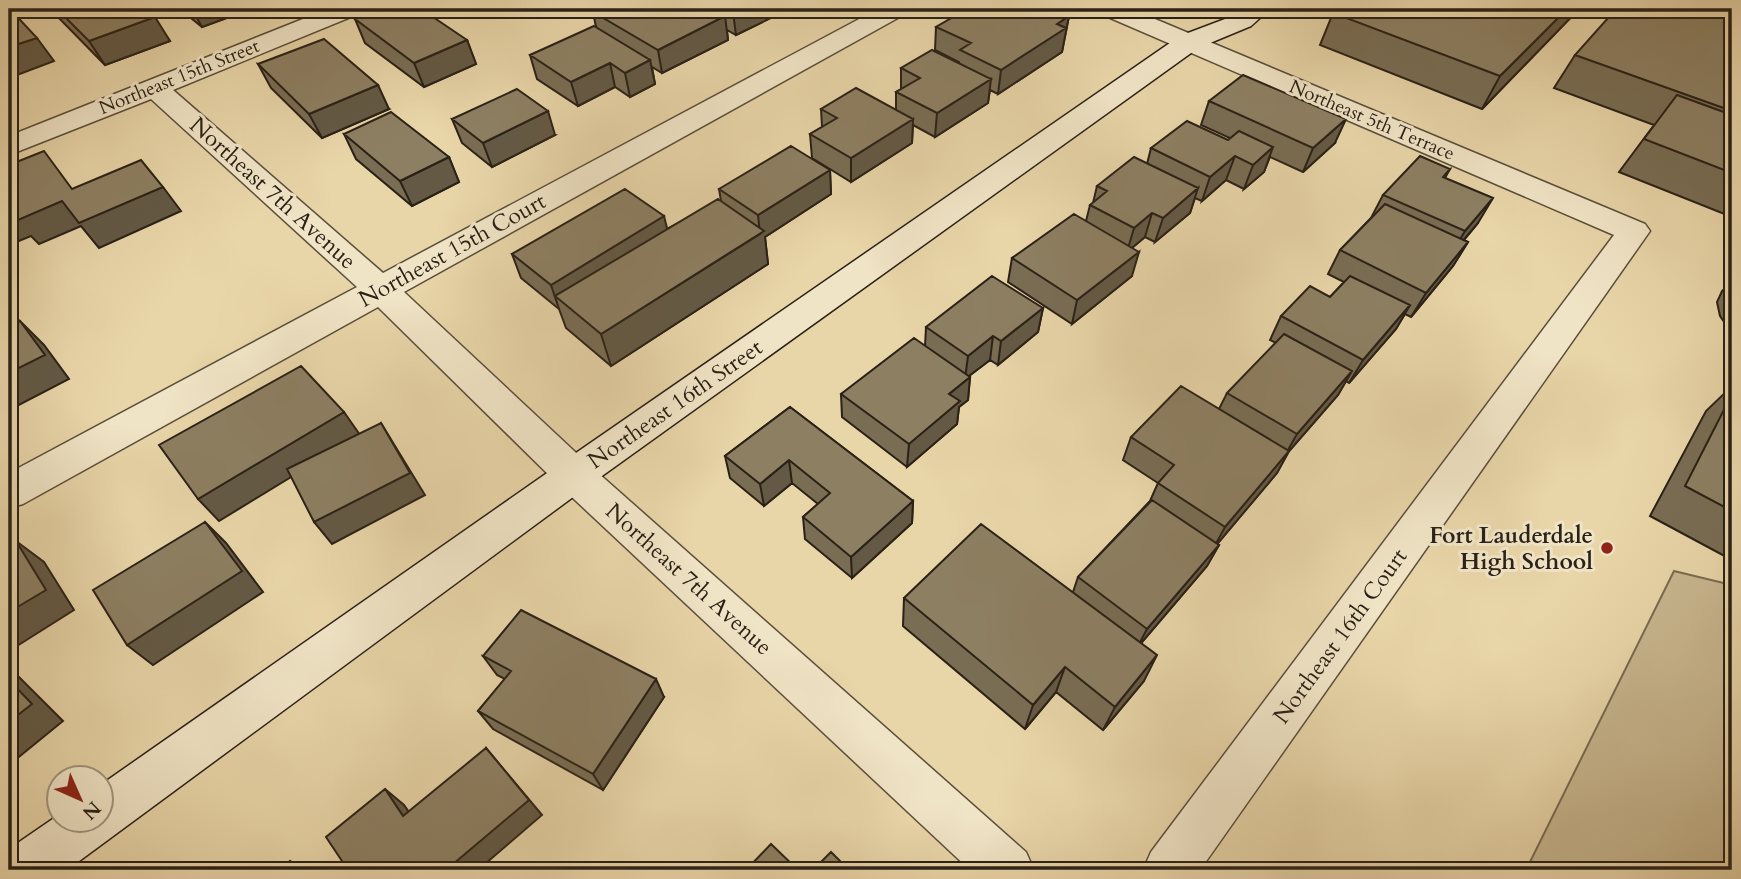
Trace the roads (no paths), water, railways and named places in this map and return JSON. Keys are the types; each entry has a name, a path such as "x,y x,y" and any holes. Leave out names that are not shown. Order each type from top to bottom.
{"street":[{"name":"Northeast 15th Street","path":"9,146 349,9"},
{"name":"Northeast 15th Court","path":"9,492 896,9"},
{"name":"Northeast 5th Terrace","path":"1110,9 1634,231"},
{"name":"Northeast 16th Street","path":"116,804 574,475 1189,42 1242,20 1258,9"},
{"name":"Northeast 7th Avenue","path":"154,87 380,289 574,475 1008,870"},
{"name":"Northeast 16th Court","path":"1169,870 1634,231"},
{"path":"24,870 74,834"}],"place":[{"name":"Fort Lauderdale High School","path":"1607,548"}]}
